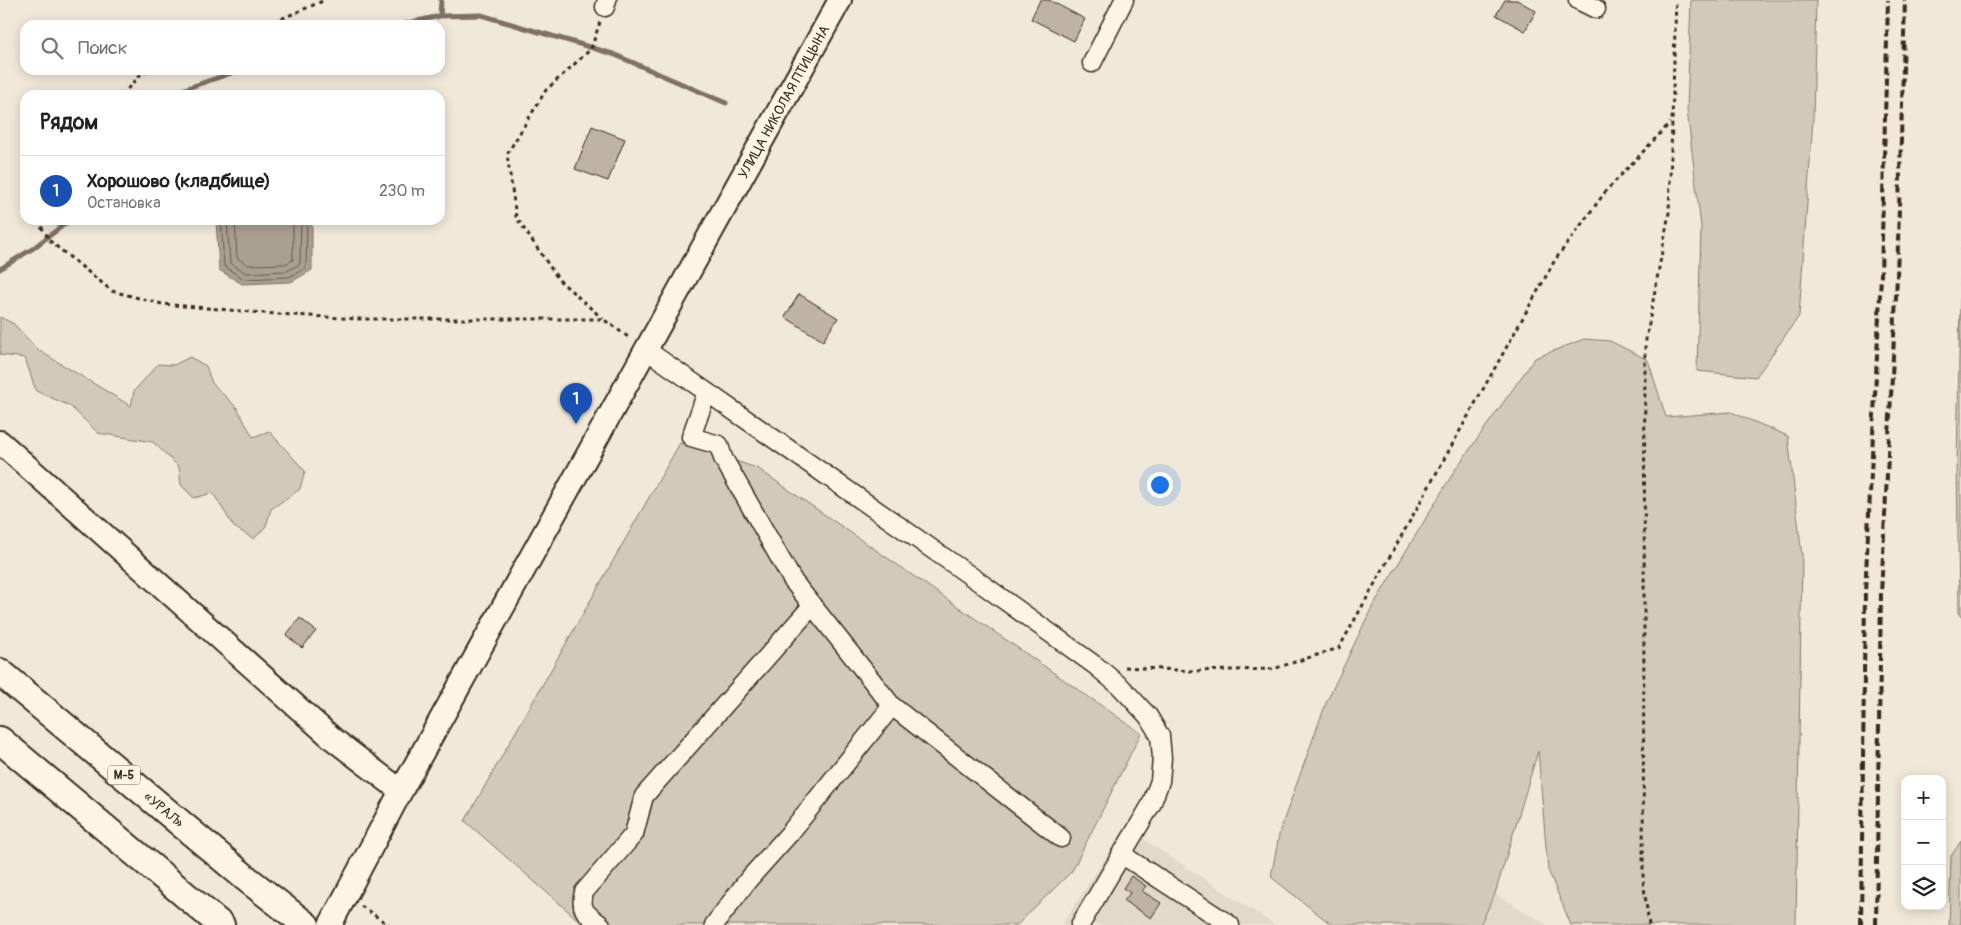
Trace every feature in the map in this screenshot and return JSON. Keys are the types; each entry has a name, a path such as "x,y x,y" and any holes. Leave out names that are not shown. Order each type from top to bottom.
{"highway":[{"name":"«УРАЛ»","path":"0,672 248,879 306,925"},
{"path":"0,740 219,923"}],"main road":[{"name":"УЛИЦА НИКОЛАЯ ПТИЦЫНА","path":"330,925 401,791 840,0"},
{"path":"0,442 333,739 401,791"}],"street":[{"path":"1092,63 1124,0"},
{"path":"1578,0 1596,9"},
{"path":"645,349 975,579 1096,666 1148,716 1160,736 1162,758 1160,781 1151,806 1080,925"},
{"path":"707,392 692,437 719,445 723,458 793,581 812,606 892,706 1061,838"},
{"path":"601,925 585,912 582,903 584,892 634,834 644,796 812,606"},
{"path":"714,925 748,880 790,834 892,706"},
{"path":"1122,854 1230,925"}],"path":[{"path":"278,20 325,0"},
{"path":"1649,925 1643,880 1645,345 1669,213 1670,122 1676,0"},
{"path":"594,40 592,49 546,90 507,154 516,217 559,280 603,318 645,349"},
{"path":"127,90 140,75"},
{"path":"1096,666 1194,671 1273,669 1339,648 1555,260 1606,190 1670,122"},
{"path":"41,225 51,242 112,291 162,304 263,313 357,318 603,318"},
{"path":"346,895 389,925"}],"shaded area":[{"path":"1691,0 1816,0 1813,119 1799,316 1756,377 1697,371 1701,227 1687,110"},
{"path":"1961,249 1961,616 1959,613 1957,462"},
{"path":"0,317 14,324 38,350 131,406 134,391 158,364 174,365 190,357 206,366 212,383 237,408 253,437 269,431 305,471 300,489 271,509 266,526 254,539 234,527 213,493 194,498 181,485 179,467 153,442 98,433 70,406 36,391 25,358 0,355"},
{"path":"1584,339 1610,341 1648,360 1666,417 1731,412 1788,436 1802,556 1796,925 1571,925 1548,870 1538,751 1495,894 1480,925 1332,925 1271,877 1280,830 1326,703 1371,609 1455,470 1535,358"},
{"path":"680,443 757,468 1141,733 1072,871 1017,925 584,925 465,821"},
{"path":"1122,832 1134,833 1275,925 1062,925"},
{"path":"1961,841 1961,925 1949,925 1951,856"},
{"path":"1495,894 1548,925 1480,925"}],"water":[{"path":"216,225 312,225 312,270 291,282 242,284 219,270"}],"building":[{"path":"1040,0 1049,0 1085,19 1074,41 1031,19"},
{"path":"1505,0 1517,0 1536,11 1525,31 1496,15"},
{"path":"592,126 625,139 608,181 575,169"},
{"path":"799,294 838,318 823,341 785,317"},
{"path":"300,618 316,631 302,648 286,635"},
{"path":"1131,876 1146,886 1142,891 1161,903 1151,918 1124,901 1130,893 1123,888"}],"waterway":[{"path":"440,16 441,0"},
{"path":"422,20 440,16 481,15 613,54 726,103"},
{"path":"182,90 225,75"},
{"path":"0,269 32,249 63,225"}],"railway":[{"path":"1861,925 1865,593 1881,276 1888,0"},
{"path":"1876,925 1881,594 1897,277 1905,0"}],"place":[{"name":"Хорошово (кладбище)","path":"576,424"}]}
